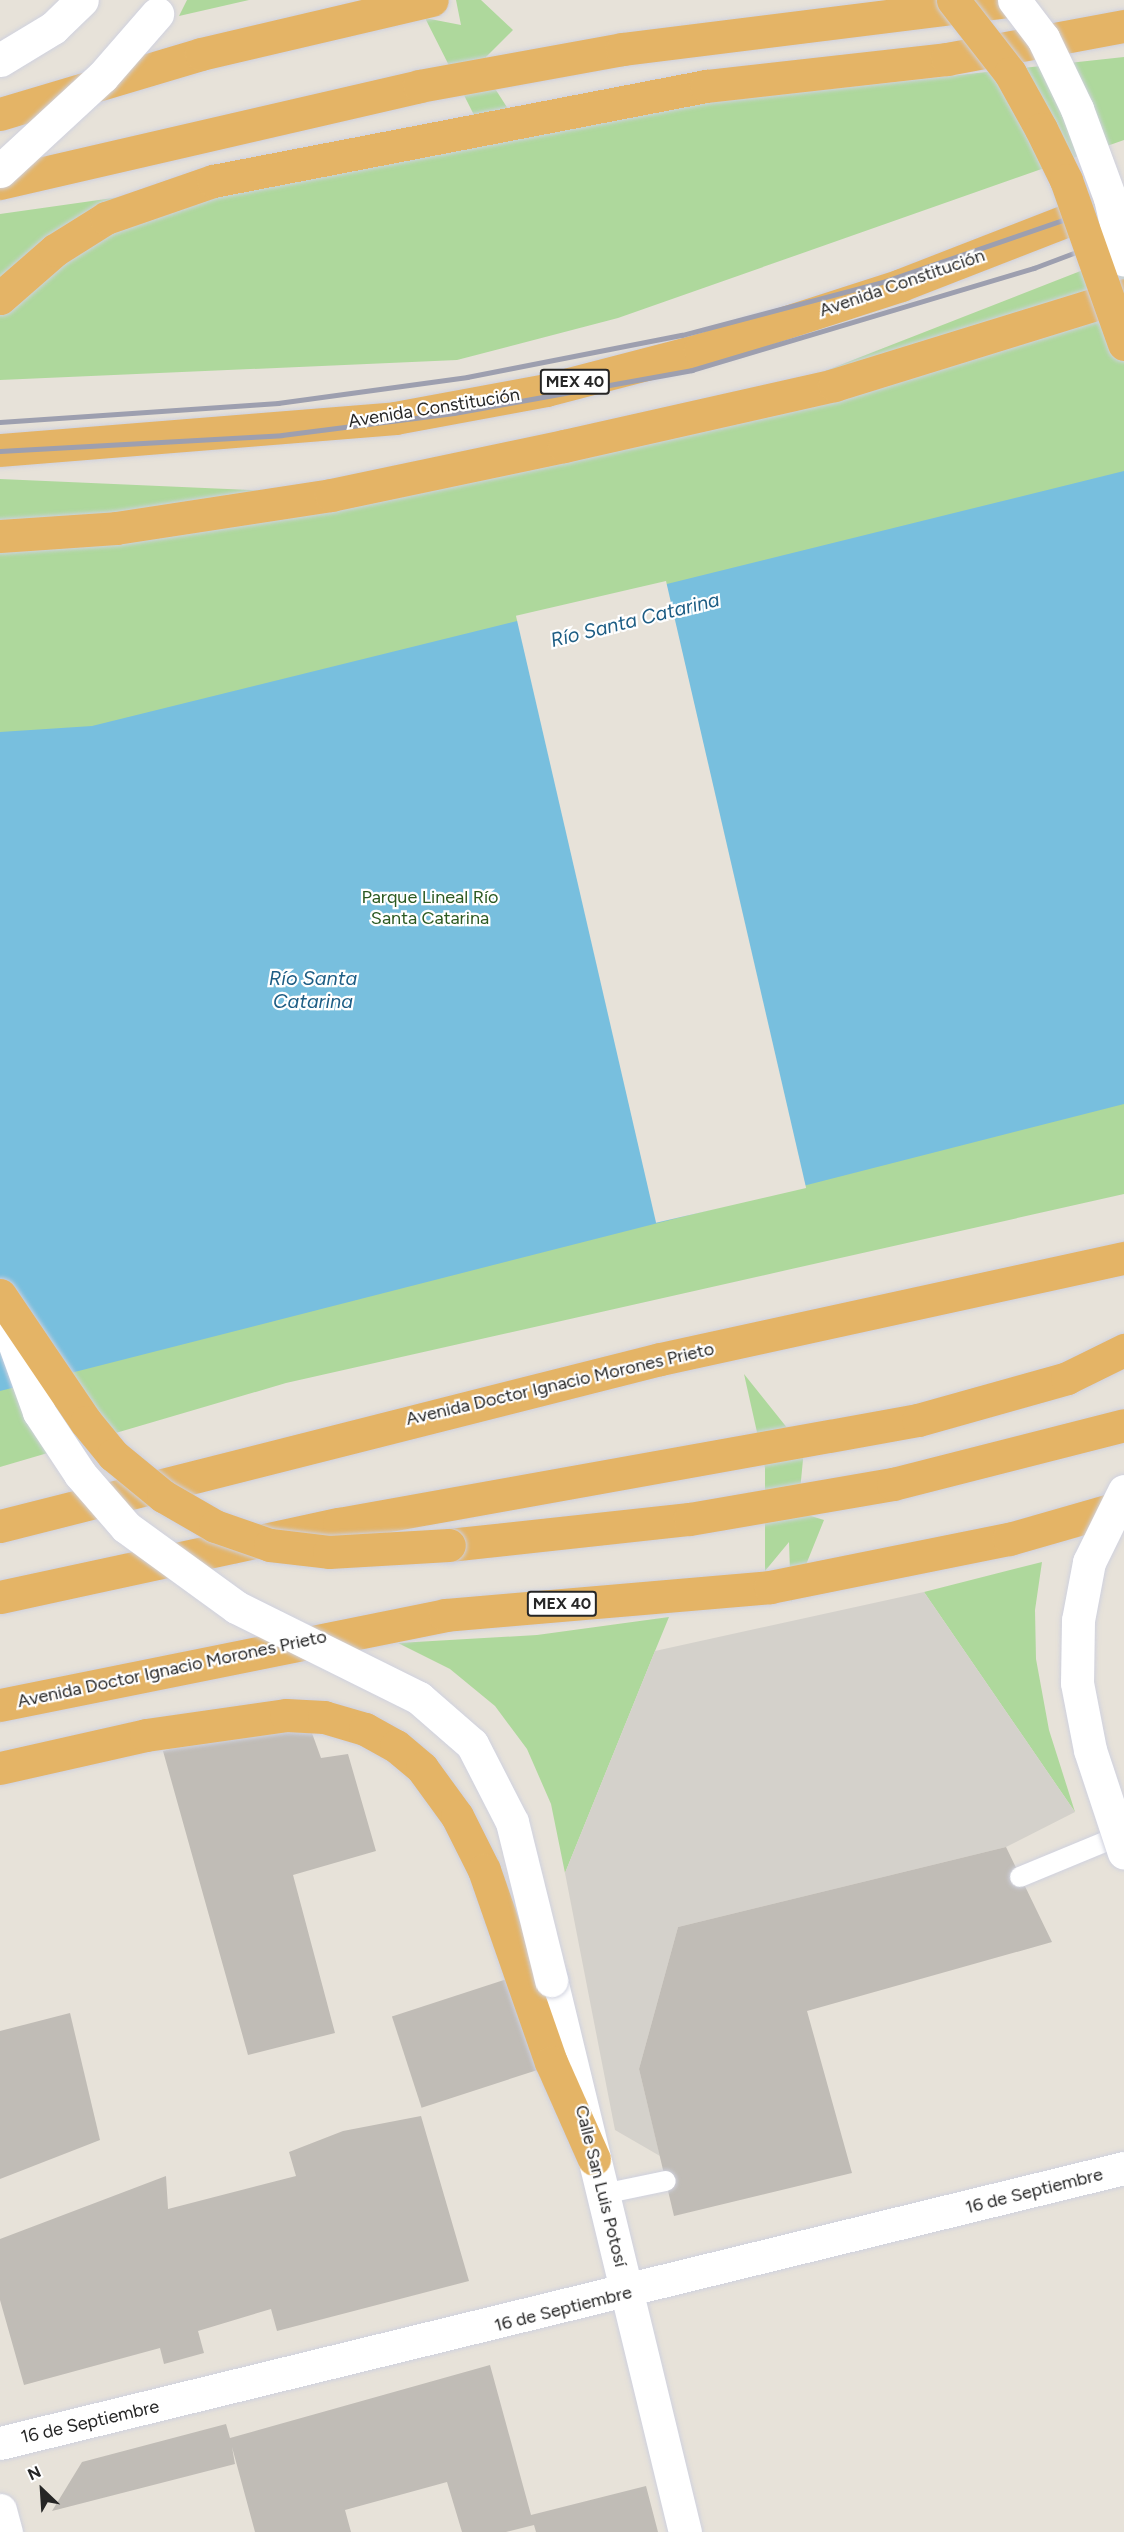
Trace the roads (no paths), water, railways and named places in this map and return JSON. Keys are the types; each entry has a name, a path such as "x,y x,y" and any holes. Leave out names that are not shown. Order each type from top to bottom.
{"highway":[{"path":"0,114 201,54 432,0"},
{"path":"953,0 1010,73 1046,140 1124,344"},
{"path":"0,183 227,128 577,57 1013,0"},
{"path":"0,298 55,250 146,201 355,153 705,87 957,58 1124,26"},
{"name":"Avenida Constitución","path":"0,450 395,418 546,390 700,350 901,285 1124,197"},
{"path":"0,536 116,528 308,498 553,448 834,385 1124,295"},
{"name":"Avenida Doctor Ignacio Morones Prieto","path":"0,1526 660,1359 1124,1258"},
{"path":"0,1295 86,1422 113,1455 162,1496 215,1526 270,1545 329,1552 448,1545 690,1520 893,1484 1124,1425"},
{"path":"0,1597 339,1524 918,1420 1067,1378 1124,1350"},
{"name":"Avenida Doctor Ignacio Morones Prieto","path":"0,1705 445,1615 770,1587 1009,1539 1124,1506"},
{"path":"0,1768 147,1735 286,1715 324,1717 365,1729 396,1746 422,1768 457,1816 484,1870 552,2062 594,2159"}],"street":[{"path":"0,60 53,28 82,0"},
{"path":"1013,0 1043,39 1077,109 1110,198 1124,259"},
{"path":"0,171 127,52 157,14"},
{"name":"Calle San Luis Potosí","path":"0,1304 39,1412 80,1474 126,1527 236,1607 419,1698 472,1744 512,1822 685,2532"},
{"path":"1121,1844 1084,1717 1078,1620 1089,1562 1124,1491"},
{"name":"16 de Septiembre","path":"0,2443 627,2294 1124,2168"},
{"path":"0,2510 6,2532"}],"lane":[{"path":"1020,1877 1121,1844"},
{"path":"603,2194 666,2181"}],"water":[{"name":"Río Santa Catarina","path":"1124,471 1124,1104 0,1391 0,732 92,726"}],"railway":[{"path":"0,422 278,403 467,377 682,335 886,281 1124,199"},
{"path":"0,451 282,435 454,413 692,370 1034,268 1124,234"}],"park label":[{"name":"Parque Lineal Río Santa Catarina","path":"430,908"}]}
